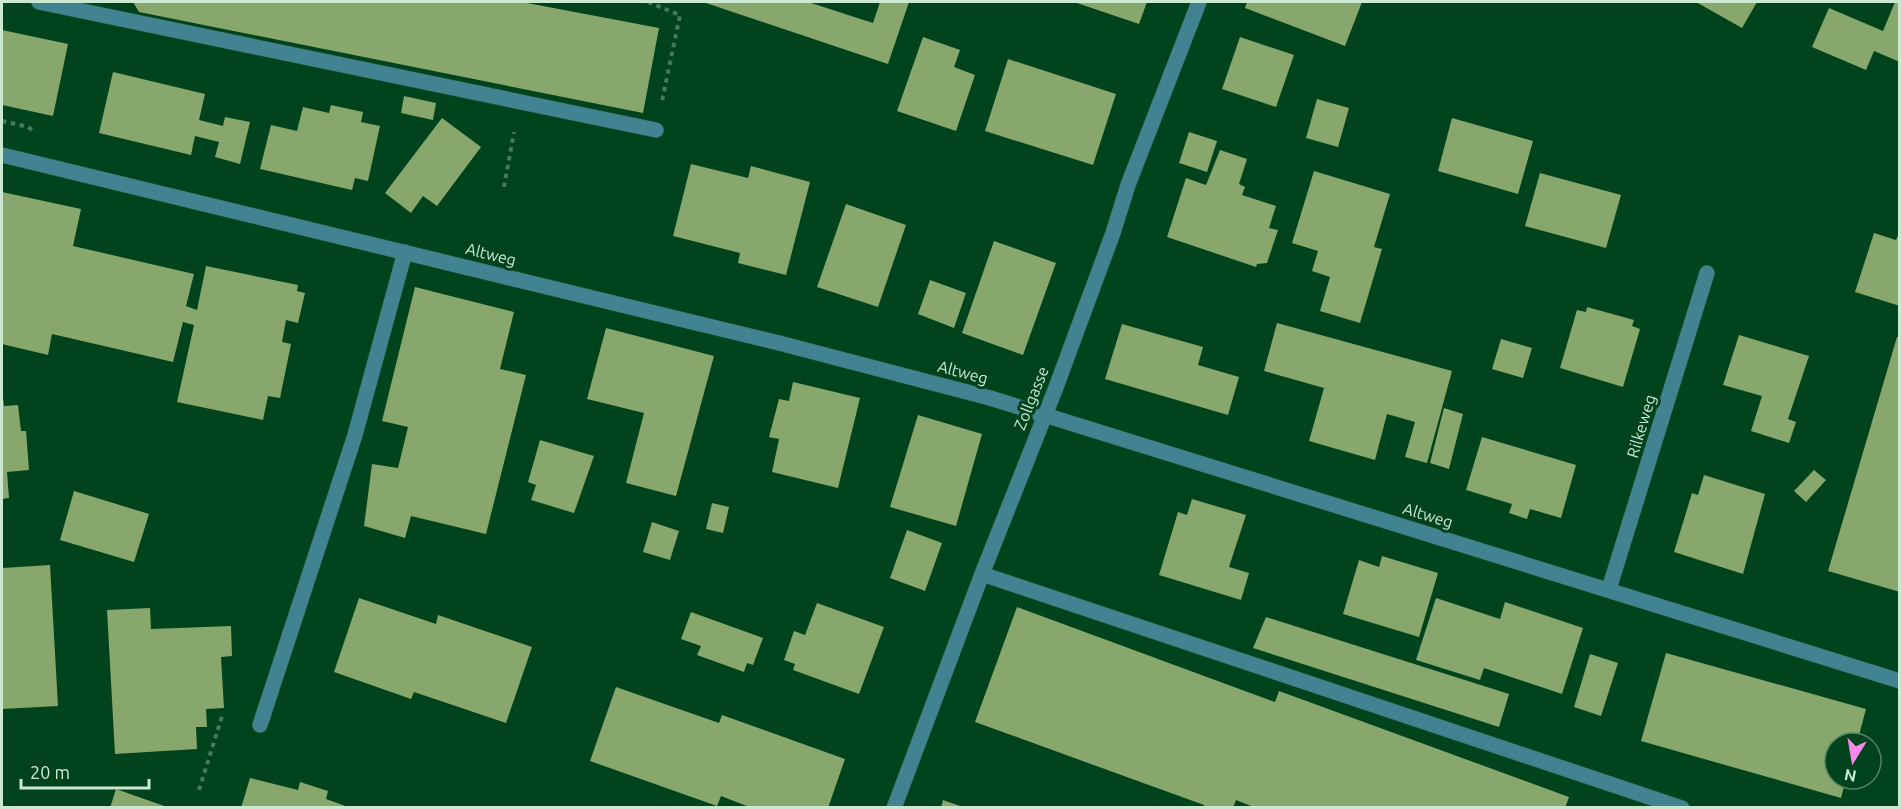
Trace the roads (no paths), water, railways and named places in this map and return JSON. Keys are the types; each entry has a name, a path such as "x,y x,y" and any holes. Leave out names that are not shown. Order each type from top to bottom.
{"street":[{"path":"39,2 656,130"},
{"name":"Zollgasse","path":"894,807 1199,2"},
{"name":"Altweg","path":"2,155 790,346 990,398 1899,681"},
{"path":"260,725 355,435 405,252"},
{"name":"Rilkeweg","path":"1609,589 1707,273"},
{"path":"982,574 1682,807"}]}
